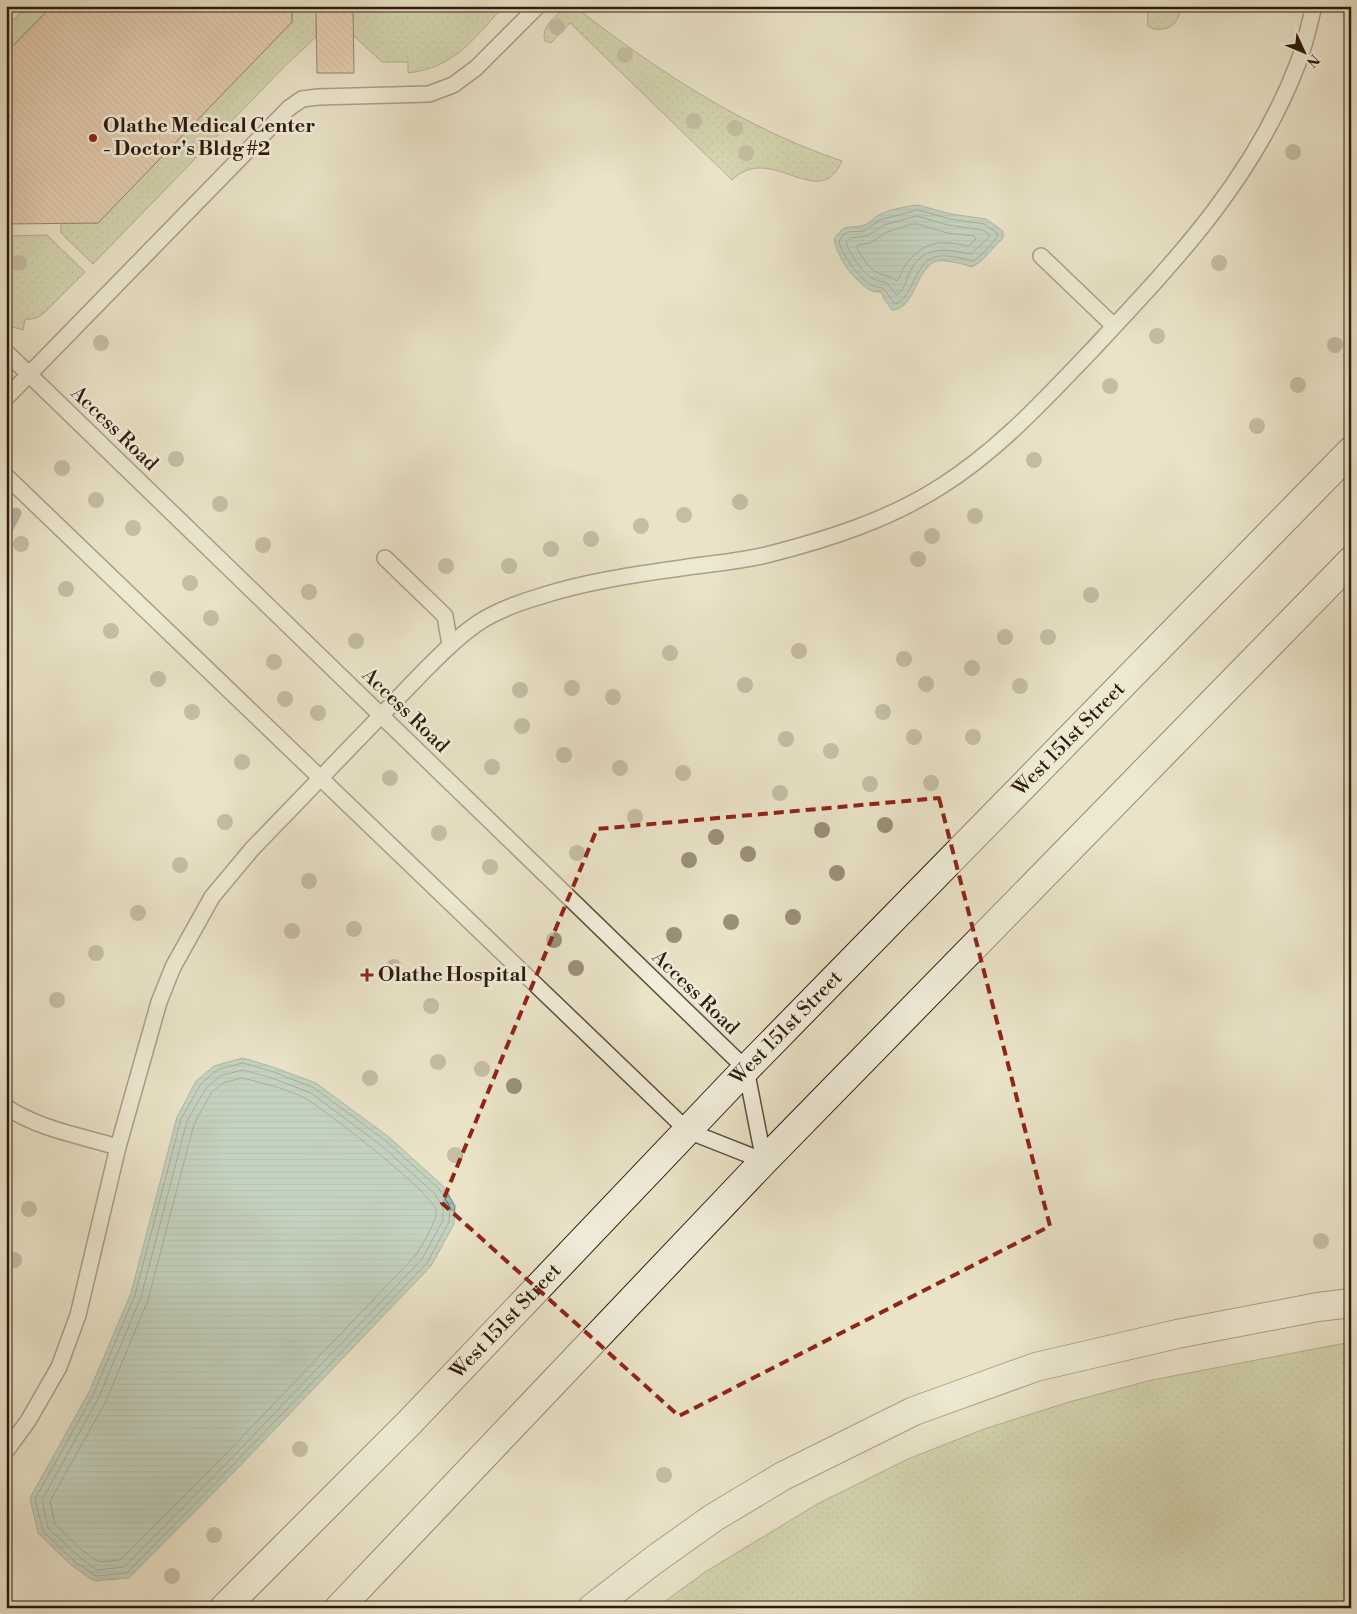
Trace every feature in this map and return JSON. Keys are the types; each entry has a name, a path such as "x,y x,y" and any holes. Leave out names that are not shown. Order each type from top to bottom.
{"main road":[{"name":"West 151st Street","path":"224,1608 409,1423 746,1069 1351,451"},
{"path":"339,1608 764,1161 1351,561"},
{"path":"592,1608 654,1560 721,1513 783,1476 914,1412 1036,1367 1177,1334 1318,1307 1351,1303"}],"lane":[{"path":"6,398 288,108 302,99 318,96 429,94 452,85 476,68 538,6"},
{"path":"6,1451 28,1421 59,1367 78,1315 118,1147 158,1002 173,967 212,897 252,849 450,645 480,622 520,603 561,590 628,576 767,555 860,527 899,510 938,488 1001,442 1032,413 1162,275 1196,236 1228,194 1258,149 1280,106 1300,60 1314,6"},
{"path":"1041,256 1114,326"},
{"name":"Access Road","path":"6,352 746,1069"},
{"path":"6,476 688,1131 764,1161"},
{"path":"385,558 445,616 450,645"},
{"path":"746,1069 764,1161"},
{"path":"6,1107 21,1117 40,1124 118,1147"}],"highlighted area":[{"path":"939,798 1050,1226 679,1416 442,1203 597,829"}],"green space":[{"path":"34,6 52,6 6,53 6,27 20,13 29,11"},
{"path":"292,6 311,6 316,11 316,37 286,65 93,264 61,233 61,223 98,223 292,22"},
{"path":"356,6 504,6 473,40 451,58 439,65 408,73 408,62 382,62 353,35 353,9"},
{"path":"566,6 588,6 583,13 643,57 706,98 773,133 842,161 832,175 821,181 807,180 762,168 747,170 732,180 570,23 551,43 545,41 544,36 547,26"},
{"path":"1147,6 1183,6 1178,19 1173,25 1166,29 1153,29 1148,26"},
{"path":"47,235 85,272 43,314 36,318 25,320 23,330 12,327 6,322 6,236"},
{"path":"1351,1342 1351,1608 656,1608 705,1572 819,1503 908,1459 984,1429 1069,1402 1152,1380"}],"water":[{"path":"918,205 951,214 986,219 1003,231 1003,238 980,262 972,267 947,261 934,262 923,273 905,304 892,310 881,292 870,290 852,275 839,254 834,239 845,228 866,224 877,216 891,210"},
{"path":"243,1058 316,1083 389,1137 444,1187 455,1206 454,1224 431,1266 235,1471 129,1578 94,1581 71,1565 38,1533 30,1498 89,1392 131,1293 177,1117 196,1081 214,1066"}],"building":[{"name":"Olathe Medical Center - Doctor's Bldg #2","path":"52,6 292,6 292,22 98,223 6,224 6,53"},
{"path":"311,6 356,6 353,9 354,73 317,73 316,11"}],"waterway":[{"path":"6,532 16,513"}],"place":[{"name":"Olathe Medical Center - Doctor's Bldg #2","path":"93,138"},
{"name":"Olathe Hospital","path":"367,975"}]}
